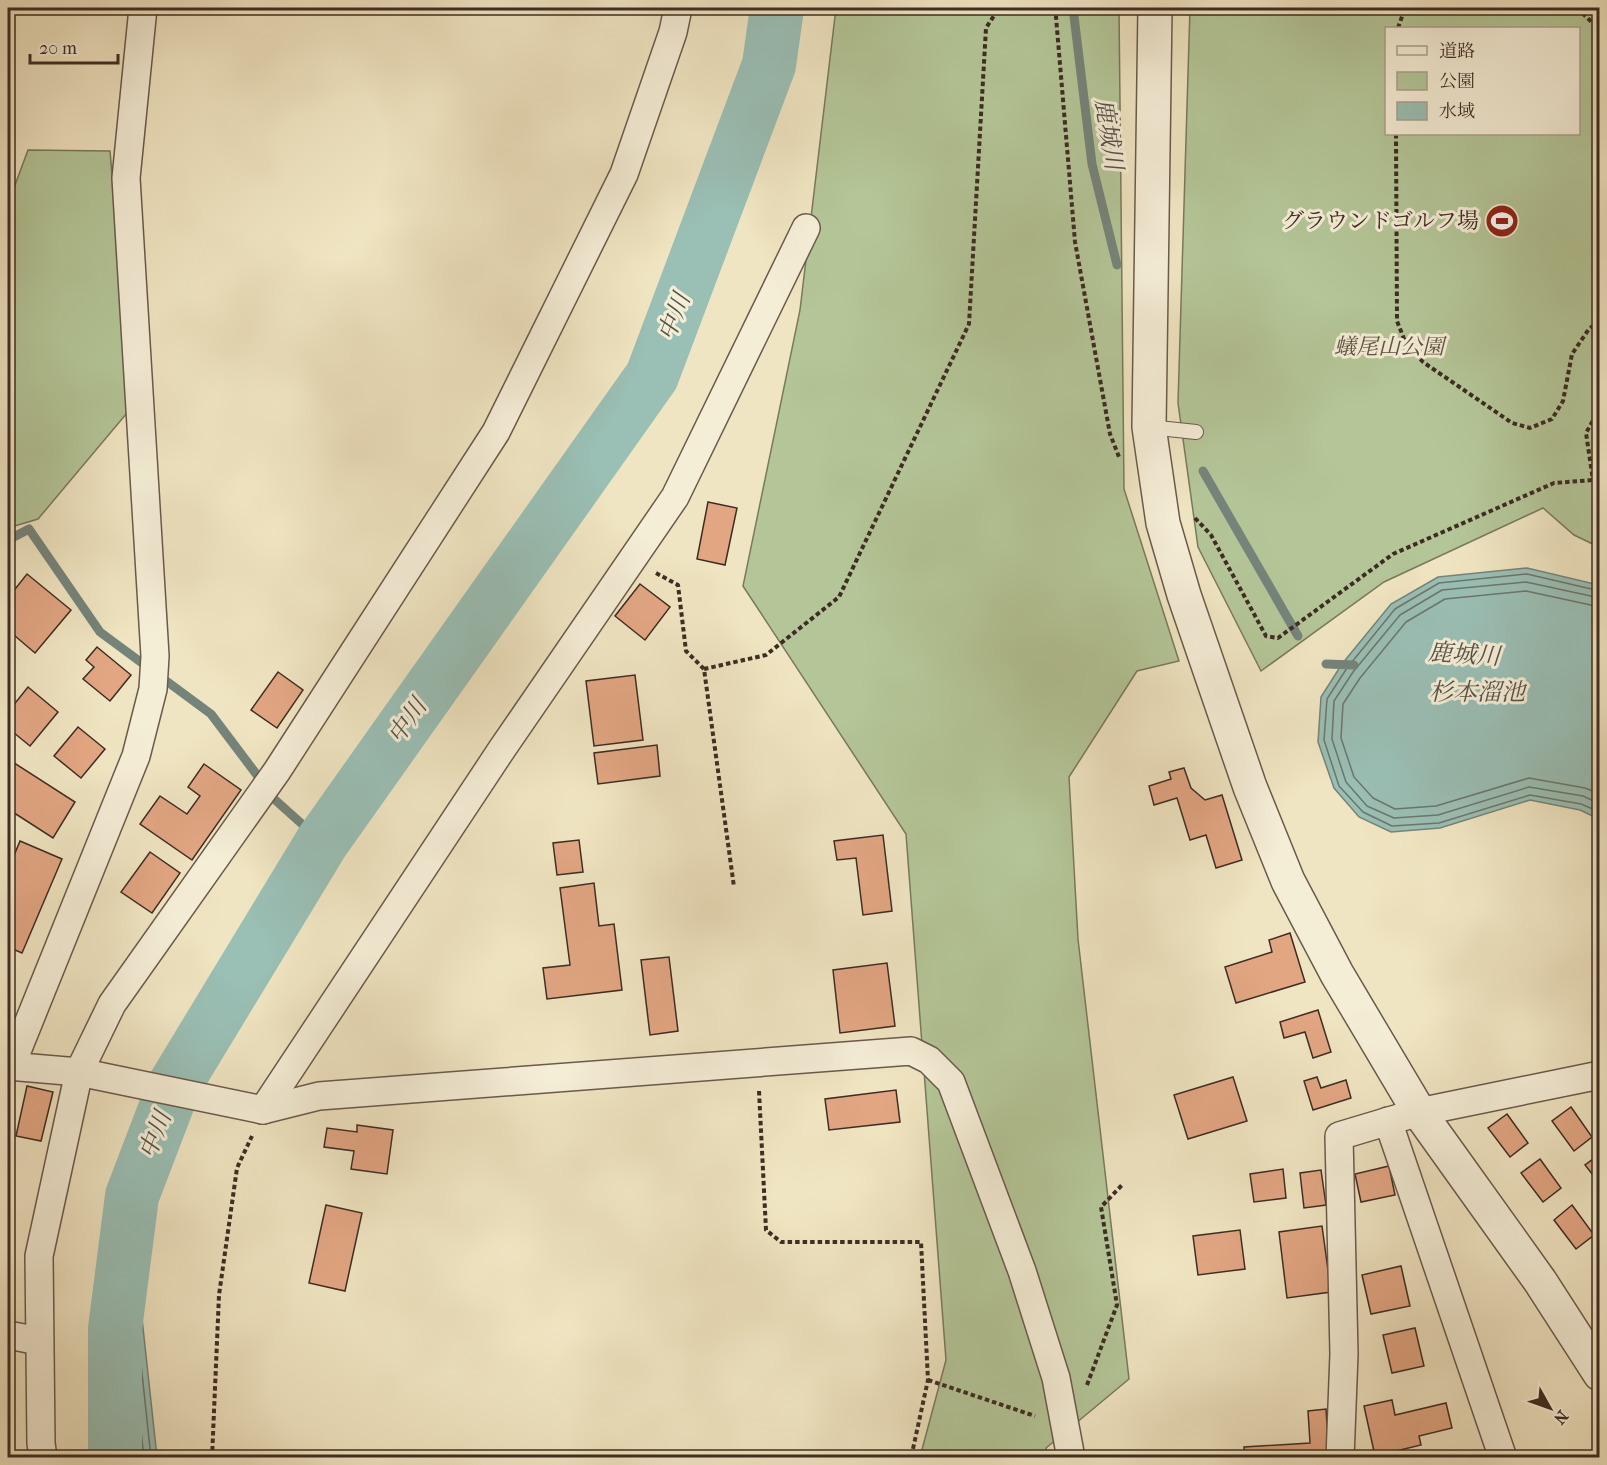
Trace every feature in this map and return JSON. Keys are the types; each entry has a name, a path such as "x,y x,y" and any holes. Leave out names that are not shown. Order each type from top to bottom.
{"street":[{"path":"143,8 126,178 155,656 153,689 136,756 9,1065 78,1072 263,1110 319,1095 911,1051 929,1060 951,1082 1022,1271 1056,1378 1071,1458"},
{"path":"43,1458 39,1256 78,1072 112,1004 277,771 496,432 624,174 673,32 678,8"},
{"path":"1155,8 1149,427 1163,523 1184,595 1250,787 1288,881 1337,974 1419,1112 1540,1281 1599,1374"},
{"path":"263,1110 502,749 675,496 806,228"},
{"path":"1340,1458 1344,1354 1339,1136 1419,1112 1599,1075"},
{"path":"1388,1121 1503,1458"},
{"path":"8,1335 39,1341"}],"lane":[{"path":"1149,427 1196,432"}],"path":[{"path":"704,669 766,655 839,597 969,324 986,28 999,8"},
{"path":"1057,8 1075,242 1110,434 1123,466"},
{"path":"1398,27 1405,8"},
{"path":"1577,8 1599,30"},
{"path":"1396,135 1397,321 1406,344 1423,362 1512,423 1530,428 1552,419 1563,401 1572,354 1589,329 1599,320"},
{"path":"1599,408 1586,433 1593,480 1599,486"},
{"path":"1163,523 1195,518 1211,535 1266,636 1278,638 1393,554 1554,483 1593,480"},
{"path":"632,560 678,585 686,651 704,669 734,887"},
{"path":"758,1064 766,1230 782,1242 921,1242 928,1380 911,1458"},
{"path":"212,1458 219,1295 237,1168 263,1110"}],"green space":[{"path":"836,8 1119,8 1124,489 1179,661 1137,671 1069,777 1078,939 1129,1379 1046,1448 1047,1457 920,1457 946,1360 906,834 743,586 800,310"},
{"name":"蟻尾山公園","path":"1190,8 1599,8 1599,547 1574,535 1543,508 1384,582 1261,671 1198,547 1178,403"},
{"path":"28,150 110,151 132,407 38,519 8,528 8,204"}],"water":[{"name":"杉本溜池","path":"1527,568 1599,585 1599,819 1580,810 1530,800 1440,828 1391,832 1359,817 1334,788 1318,742 1321,697 1342,664 1391,604 1438,577"},
{"path":"109,1245 135,1254 157,1457 92,1457"}],"building":[{"path":"708,502 737,508 725,565 697,559"},
{"path":"27,574 71,610 35,653 8,630 8,598"},
{"path":"640,584 670,607 645,640 615,616"},
{"path":"97,647 131,675 110,701 83,679 94,667 86,660"},
{"path":"278,672 303,690 277,728 251,710"},
{"path":"635,675 643,740 594,746 586,681"},
{"path":"28,687 58,712 30,746 8,728 8,712"},
{"path":"78,727 105,749 81,778 54,756"},
{"path":"657,745 660,776 598,784 594,753"},
{"path":"8,759 75,802 53,838 8,809"},
{"path":"204,764 241,790 192,860 140,824 160,796 187,814 200,796 188,787"},
{"path":"1184,768 1191,788 1205,800 1222,795 1242,860 1216,868 1206,835 1190,840 1177,798 1154,805 1149,786 1171,779 1169,772"},
{"path":"883,835 892,911 863,915 856,858 837,860 834,841"},
{"path":"579,840 583,872 557,875 553,843"},
{"path":"20,841 62,859 22,953 8,947 8,870"},
{"path":"150,852 180,873 152,913 121,892"},
{"path":"594,883 599,926 614,924 622,990 547,999 543,968 570,965 560,888"},
{"path":"1290,933 1305,982 1236,1003 1225,967 1272,952 1269,940"},
{"path":"669,957 678,1031 650,1035 641,960"},
{"path":"887,963 895,1026 840,1033 833,970"},
{"path":"1318,1010 1331,1052 1313,1058 1305,1032 1284,1038 1280,1022"},
{"path":"1233,1077 1247,1121 1188,1139 1174,1095"},
{"path":"1317,1077 1321,1088 1346,1080 1351,1098 1313,1110 1304,1081"},
{"path":"27,1086 53,1092 41,1141 16,1136"},
{"path":"896,1090 900,1122 829,1130 825,1099"},
{"path":"1571,1107 1592,1137 1574,1151 1552,1121"},
{"path":"1507,1114 1528,1143 1510,1157 1488,1128"},
{"path":"357,1125 393,1130 387,1174 351,1169 354,1151 324,1147 327,1128 357,1132"},
{"path":"1600,1154 1600,1184 1585,1165"},
{"path":"1540,1159 1561,1188 1543,1202 1521,1173"},
{"path":"1389,1166 1395,1195 1361,1202 1355,1174"},
{"path":"1283,1169 1286,1198 1254,1202 1250,1174"},
{"path":"1321,1170 1326,1205 1304,1208 1300,1173"},
{"path":"326,1205 362,1213 345,1291 309,1283"},
{"path":"1572,1205 1594,1235 1576,1249 1554,1220"},
{"path":"1322,1226 1331,1292 1287,1298 1279,1232"},
{"path":"1240,1230 1245,1269 1198,1275 1193,1236"},
{"path":"1401,1266 1410,1306 1371,1314 1362,1275"},
{"path":"1415,1328 1424,1366 1392,1373 1383,1335"},
{"path":"1392,1400 1395,1415 1446,1403 1452,1428 1419,1436 1421,1445 1375,1456 1364,1406"},
{"path":"1326,1409 1329,1458 1245,1458 1244,1447 1310,1443 1308,1411"}],"waterway":[{"name":"中川","path":"115,1458 115,1329 132,1196 174,1086 322,842 652,376 769,65 777,8"},
{"name":"鹿城川","path":"1073,8 1092,164 1117,265"},
{"name":"鹿城川","path":"1203,471 1298,636"},
{"path":"8,540 29,529 100,632 211,714 257,775"},
{"name":"鹿城川","path":"1326,664 1354,665"},
{"path":"273,798 322,842"}],"place":[{"name":"グラウンドゴルフ場","path":"1502,221"}]}
